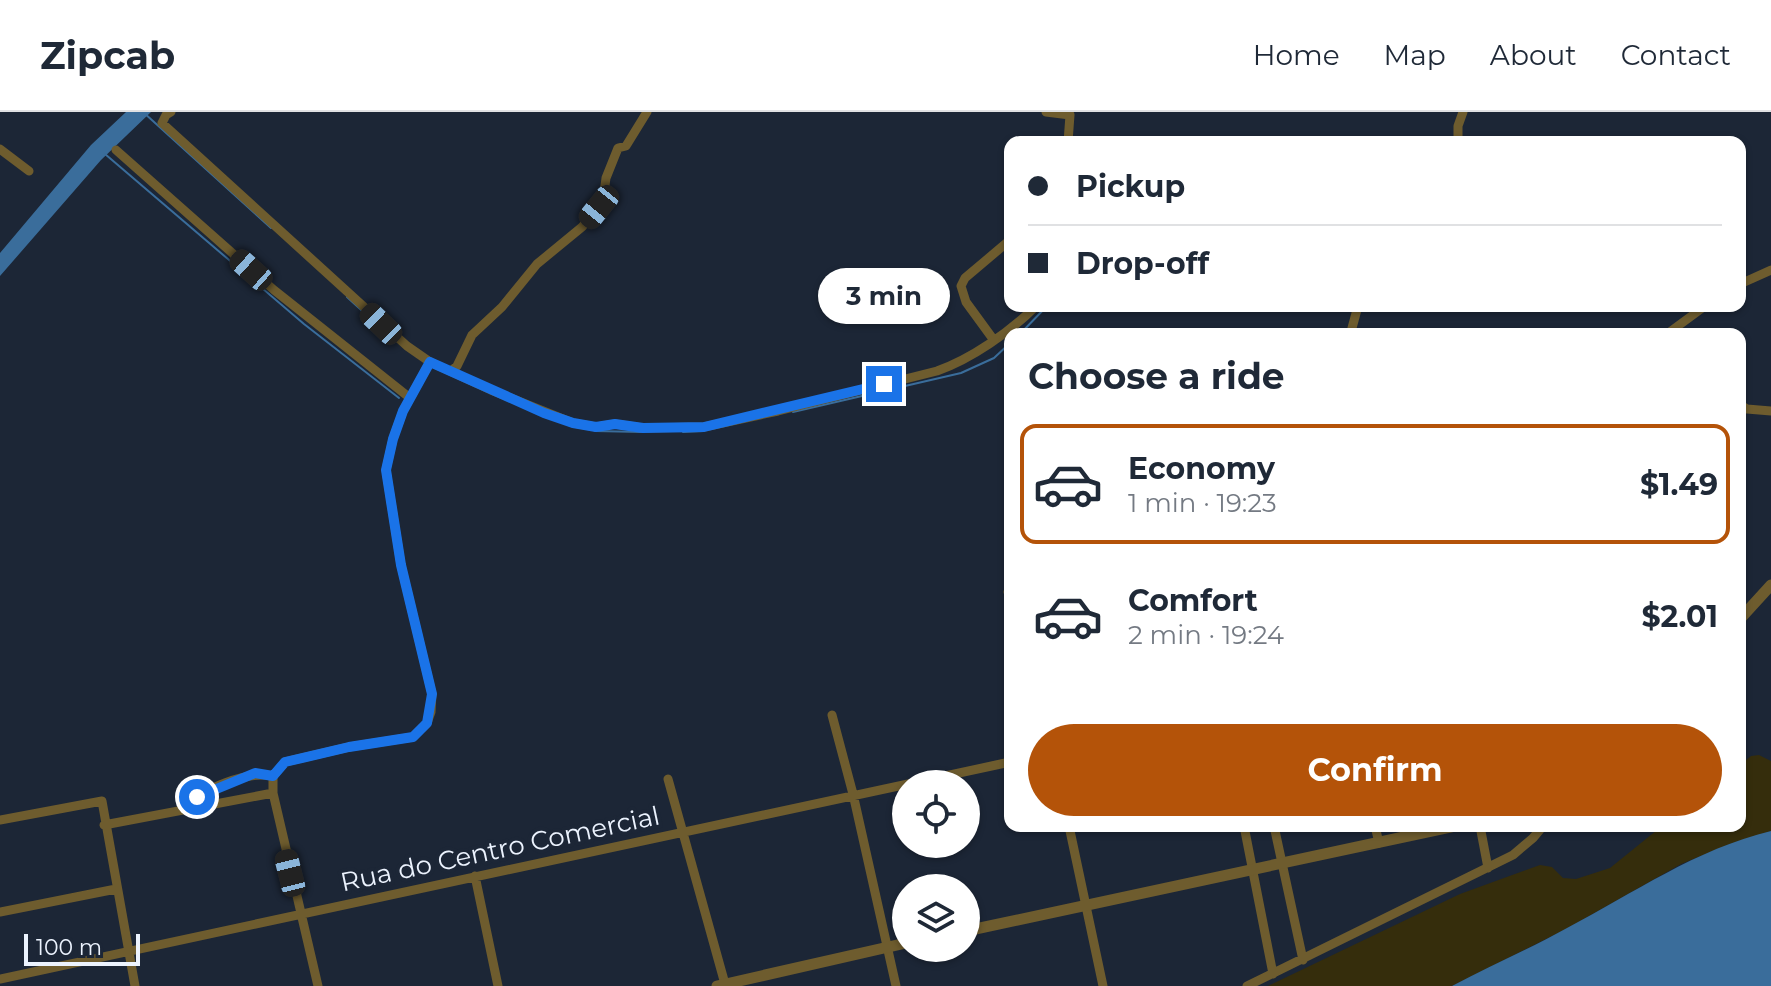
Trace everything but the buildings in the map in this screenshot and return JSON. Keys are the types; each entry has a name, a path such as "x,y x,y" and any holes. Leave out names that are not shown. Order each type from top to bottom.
{"street":[{"path":"171,112 162,123 321,265 381,324 430,362 531,407 585,426 704,427 778,411 961,363 1004,331"},
{"path":"451,371 457,366 472,335 502,307 537,264 582,227 599,207 618,148 626,146 647,112"},
{"path":"1046,112 1070,115 1068,136"},
{"path":"1458,136 1463,112"},
{"path":"0,149 29,171"},
{"path":"116,150 274,290 410,398"},
{"path":"993,339 966,302 961,286 965,278 1004,245"},
{"path":"1746,281 1771,270"},
{"path":"1007,328 1028,312"},
{"path":"1675,328 1697,312"},
{"path":"318,986 273,793 273,776 285,762 349,747 413,737 427,723 432,694 401,565 386,470 393,439 410,398 430,362"},
{"path":"1746,408 1771,411"},
{"path":"1746,612 1771,585"},
{"path":"832,715 896,986"},
{"name":"Rua do Centro Comercial","path":"0,979 1004,763"},
{"path":"184,809 197,797 240,778 255,773 273,776"},
{"path":"668,779 721,985 892,946"},
{"path":"104,825 273,793"},
{"path":"0,820 102,801 135,986"},
{"path":"1070,832 1103,986"},
{"path":"1245,832 1273,974"},
{"path":"1275,832 1303,960"},
{"path":"1376,832 1379,843"},
{"path":"980,928 1428,832"},
{"path":"1481,832 1488,868"},
{"path":"1247,986 1513,855 1537,832"},
{"path":"475,876 498,986"},
{"path":"0,912 116,889"}],"sand":[{"path":"1759,755 1771,761 1771,831 1681,864 1566,929 1452,986 1268,986 1460,894 1540,865 1552,867 1563,878 1576,879 1610,868 1655,832 1746,832 1746,760"}],"water":[{"path":"126,112 151,112 101,160 0,276 0,253 91,145"},
{"path":"1771,831 1771,986 1452,986 1553,936 1691,860"}],"waterway":[{"path":"143,112 271,228"},
{"path":"105,154 304,324 399,398"},
{"path":"347,297 395,341"},
{"path":"1026,328 1041,312"},
{"path":"793,412 961,373 994,358 1004,349"},
{"path":"595,431 641,432"},
{"path":"683,432 704,431"}],"route":[{"path":"197,797 255,773 273,776 285,762 349,747 413,737 427,723 432,694 401,565 386,470 403,411 430,362 544,413 596,427 615,424 643,428 704,427 884,384"}]}
